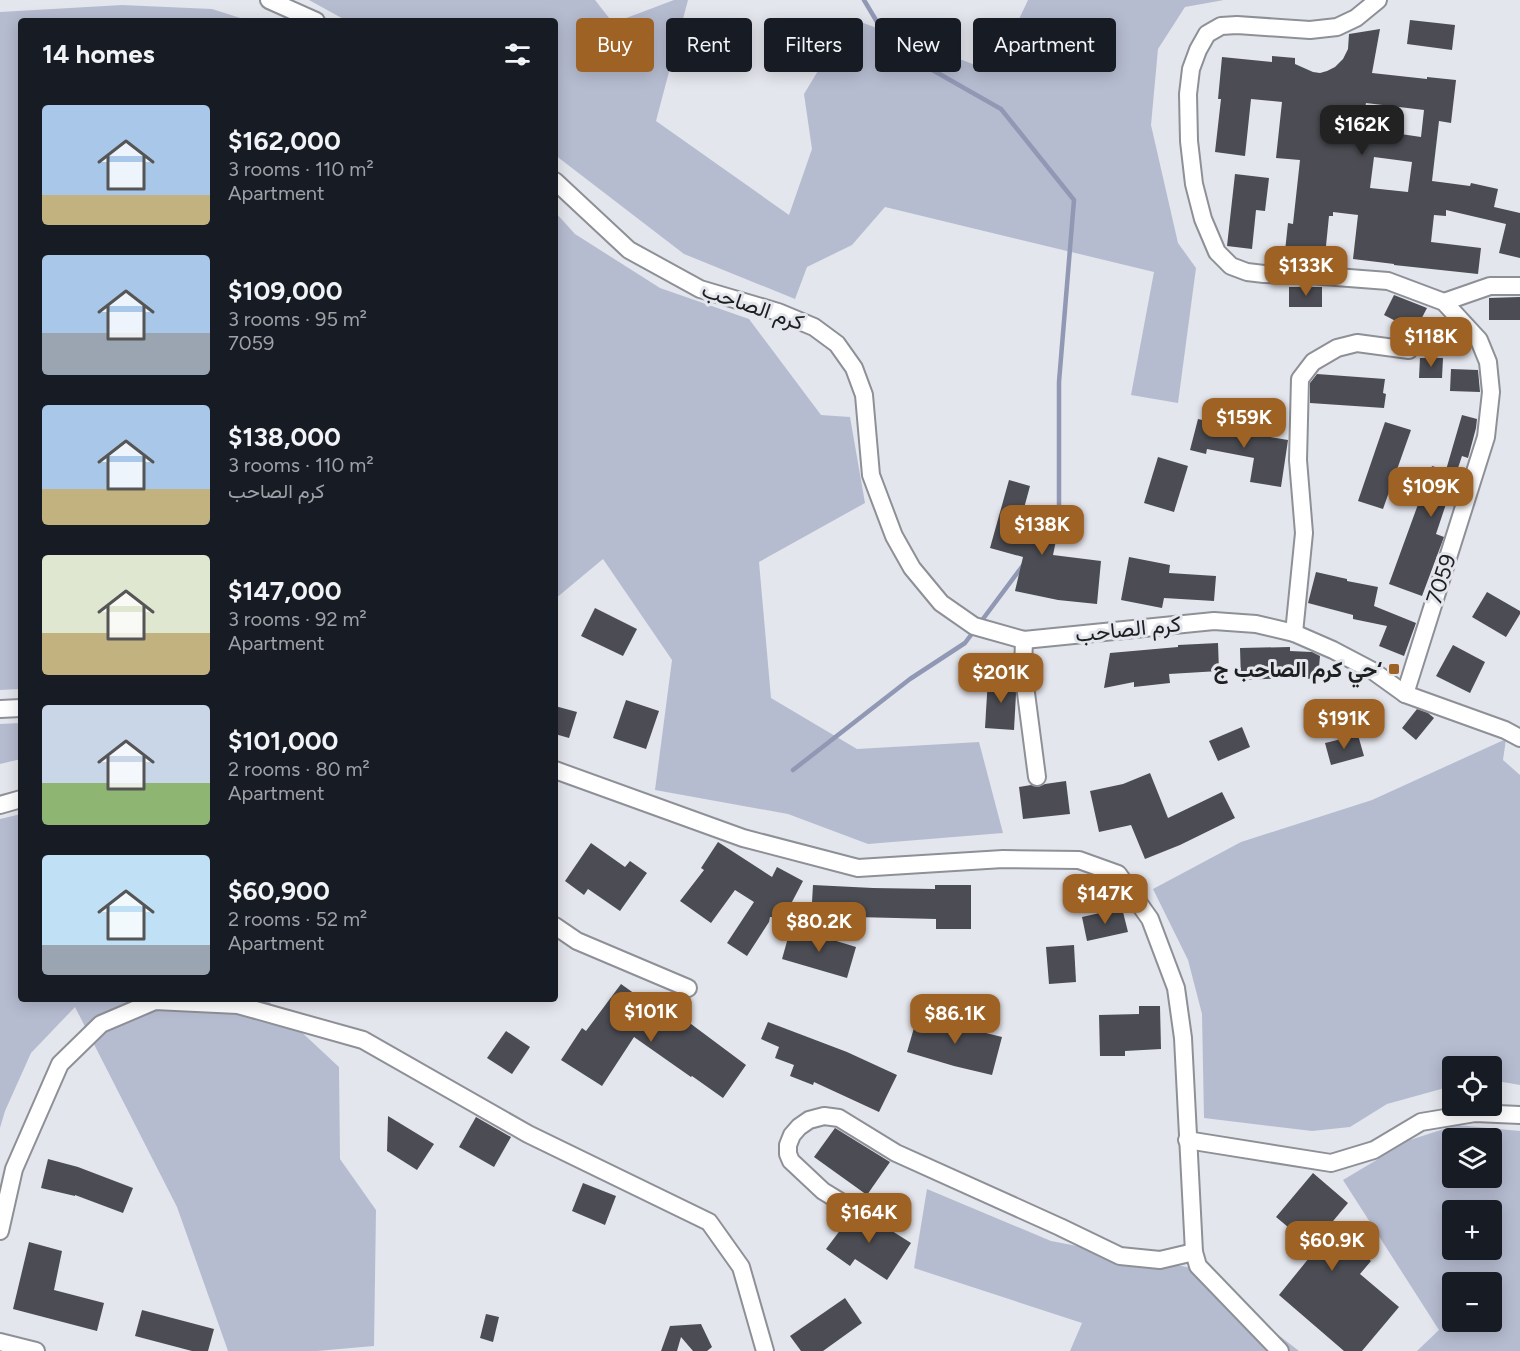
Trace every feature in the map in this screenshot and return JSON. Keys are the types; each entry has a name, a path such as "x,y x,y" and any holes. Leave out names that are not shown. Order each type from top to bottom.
{"street":[{"path":"269,0 309,18"},
{"path":"1378,0 1356,18 1337,27 1310,30 1237,25 1221,26 1206,34 1191,69 1188,94 1189,141 1194,184 1203,219 1216,252 1231,266 1247,272 1388,281 1444,302 1490,286 1520,286"},
{"name":"كرم الصاحب","path":"558,184 628,250 700,289 778,312 814,327 837,344 854,368 864,395 871,475 894,536 912,568 941,603 974,626 1024,640 1214,621 1256,624 1294,633 1363,666 1405,694 1505,730 1520,738"},
{"name":"7059","path":"1405,694 1486,437 1489,415 1491,393 1488,362 1479,340 1444,302"},
{"path":"1294,633 1304,533 1299,460 1300,379 1312,362 1337,348 1357,343 1409,350"},
{"path":"1024,640 1023,670 1037,777"},
{"path":"0,709 18,708"},
{"path":"558,771 743,838 858,868 1003,859 1079,860 1118,874 1150,919 1176,988 1183,1038 1194,1252 1198,1266 1281,1351"},
{"path":"0,805 18,800"},
{"path":"558,928 577,941 688,988"},
{"path":"0,1231 14,1169 60,1064 101,1024 150,1002"},
{"path":"188,1002 238,1005 363,1040 528,1134 709,1222 741,1267 765,1351"},
{"path":"1187,1140 1331,1163 1374,1150 1421,1122 1475,1113 1520,1115"},
{"path":"840,1202 823,1191 791,1161 788,1154 788,1145 792,1136 809,1120 824,1116 839,1118 896,1153 1120,1256 1160,1260 1194,1252"},
{"path":"0,1342 36,1351"}],"shaded area":[{"path":"309,0 595,0 609,18 576,18 576,72 654,72 654,18 626,18 674,0 688,0 683,18 666,18 666,72 669,72 656,121 789,215 812,149 804,94 817,72 863,72 863,23 875,27 875,72 961,72 961,60 973,64 973,72 1116,72 1116,18 1020,18 1028,0 1224,0 1185,7 1158,49 1151,125 1178,243 1196,268 1178,403 1131,395 1154,272 885,207 852,245 807,267 795,299 684,254 558,157 558,18 342,18"},
{"path":"122,5 212,9 240,18 18,18 18,689 0,690 0,12"},
{"path":"558,215 575,234 660,288 749,319 821,415 850,417 865,503 759,562 771,698 857,749 979,742 1003,833 868,844 788,814 655,790 672,660 603,559 558,596"},
{"path":"18,723 18,760 0,764 0,724"},
{"path":"1506,739 1503,760 1520,775 1520,1085 1502,1082 1502,1056 1442,1056 1442,1089 1387,1104 1350,1127 1312,1131 1204,1118 1202,1014 1188,960 1153,889 1241,842 1372,800"},
{"path":"18,815 18,1002 269,1002 339,1067 340,1159 376,1210 374,1346 317,1351 228,1351 177,1207 75,1007 31,1053 5,1111 0,1128 0,819"},
{"path":"1456,1125 1488,1128 1447,1128"},
{"path":"1502,1129 1520,1131 1520,1351 1417,1351 1439,1330 1343,1180 1410,1140 1442,1130 1442,1188 1502,1188"},
{"path":"927,1189 1051,1241 1192,1268 1299,1351 1070,1351 1082,1323 914,1268"}],"building":[{"path":"1410,20 1455,25 1452,50 1407,44"},
{"path":"1380,29 1372,73 1456,80 1451,123 1439,121 1432,181 1470,186 1471,183 1498,189 1494,207 1520,213 1520,258 1499,253 1506,224 1446,210 1446,216 1434,215 1431,242 1481,248 1478,274 1353,259 1358,215 1333,212 1333,216 1329,216 1325,256 1285,251 1288,223 1293,224 1300,160 1276,158 1282,102 1251,99 1245,156 1215,152 1221,99 1218,99 1222,57 1272,62 1272,56 1295,58 1295,64 1320,73 1335,67 1343,59 1348,49 1349,34","holes":["1366,103 1424,110 1421,137 1360,132","1374,157 1412,162 1408,192 1370,188"]},
{"path":"1235,174 1269,178 1265,211 1256,210 1252,249 1227,246"},
{"path":"1289,287 1322,287 1322,307 1289,307"},
{"path":"1394,295 1427,308 1415,331 1384,315"},
{"path":"1520,297 1520,320 1489,320 1489,298"},
{"path":"1420,358 1443,358 1442,378 1419,378"},
{"path":"1451,369 1478,370 1480,392 1450,391"},
{"path":"1317,374 1385,379 1384,408 1310,403 1310,383"},
{"path":"1462,415 1477,419 1476,428 1468,458 1462,456 1436,534 1444,537 1422,596 1389,584 1432,466 1446,470"},
{"path":"1198,419 1246,430 1246,433 1288,440 1281,487 1250,482 1254,458 1207,449 1206,454 1190,450"},
{"path":"1385,422 1411,430 1383,509 1358,501"},
{"path":"1158,457 1188,466 1174,512 1144,503"},
{"path":"1009,480 1030,486 1020,523 1058,531 1053,555 1101,561 1097,604 1058,600 1015,591 1023,557 990,548"},
{"path":"1129,557 1170,565 1169,573 1216,576 1214,601 1164,598 1162,608 1121,600"},
{"path":"1316,572 1378,587 1374,606 1416,623 1404,656 1379,646 1387,626 1353,619 1353,615 1308,603"},
{"path":"1487,592 1520,611 1506,637 1472,617"},
{"path":"595,608 637,629 623,656 581,636"},
{"path":"1218,643 1219,671 1169,674 1170,683 1134,687 1134,682 1104,688 1110,653"},
{"path":"1453,645 1485,662 1470,693 1436,676"},
{"path":"1290,647 1290,651 1312,652 1320,656 1318,679 1241,680 1240,648"},
{"path":"988,678 1014,679 1016,694 1014,730 985,728"},
{"path":"626,700 659,711 646,749 613,738"},
{"path":"558,707 577,712 569,738 558,735"},
{"path":"1417,709 1434,718 1416,740 1402,728"},
{"path":"1242,727 1250,747 1218,761 1209,741"},
{"path":"1358,735 1364,756 1331,765 1325,743"},
{"path":"1150,773 1168,818 1222,792 1235,818 1145,859 1131,825 1099,832 1090,791 1123,784"},
{"path":"1066,781 1070,814 1023,819 1019,787 1031,785 1038,787"},
{"path":"718,842 772,877 777,867 803,881 783,919 774,914 770,917 747,956 727,943 754,902 735,890 711,923 680,901 704,870 701,868"},
{"path":"591,843 625,867 630,861 647,873 620,911 588,889 584,895 565,881"},
{"path":"813,885 935,889 935,885 971,885 971,929 936,929 936,919 856,917 856,921 811,919"},
{"path":"1122,908 1128,932 1087,941 1082,917"},
{"path":"791,927 856,947 847,978 782,959"},
{"path":"1074,945 1076,982 1049,984 1046,947"},
{"path":"621,984 656,1009 663,1000 685,1015 683,1018 746,1065 723,1098 634,1037 602,1086 561,1060 582,1028 586,1031"},
{"path":"1139,1006 1160,1006 1161,1049 1125,1051 1125,1056 1100,1056 1099,1015 1139,1014"},
{"path":"918,1014 1002,1037 992,1075 907,1052"},
{"path":"768,1022 847,1052 897,1075 879,1112 814,1082 813,1085 790,1076 794,1065 775,1058 779,1047 761,1039"},
{"path":"506,1031 530,1047 512,1074 487,1058"},
{"path":"388,1116 434,1144 417,1170 387,1151"},
{"path":"476,1117 511,1137 494,1167 459,1147"},
{"path":"835,1128 890,1162 867,1195 814,1157"},
{"path":"48,1159 78,1167 133,1188 123,1213 75,1195 41,1188"},
{"path":"1313,1173 1348,1203 1329,1226 1371,1261 1360,1274 1399,1307 1362,1351 1344,1351 1279,1295 1309,1258 1300,1250 1306,1242 1276,1217"},
{"path":"583,1183 616,1196 605,1225 572,1211"},
{"path":"859,1205 882,1222 881,1224 911,1243 887,1280 855,1259 850,1266 826,1249"},
{"path":"29,1242 62,1251 54,1290 104,1303 97,1331 13,1309"},
{"path":"845,1298 862,1323 823,1351 801,1351 790,1336"},
{"path":"142,1310 214,1329 208,1351 192,1351 135,1336"},
{"path":"486,1314 499,1317 493,1342 480,1338"},
{"path":"701,1324 712,1347 707,1351 693,1351 681,1337 677,1351 661,1351 670,1326"}],"waterway":[{"path":"864,0 892,47 1001,109 1074,200 1059,382 1059,516 1047,533"},
{"path":"793,770 910,679 965,643 1024,564"}],"place":[{"name":"حي كرم الصاحب ج‘","path":"1394,669"}]}
